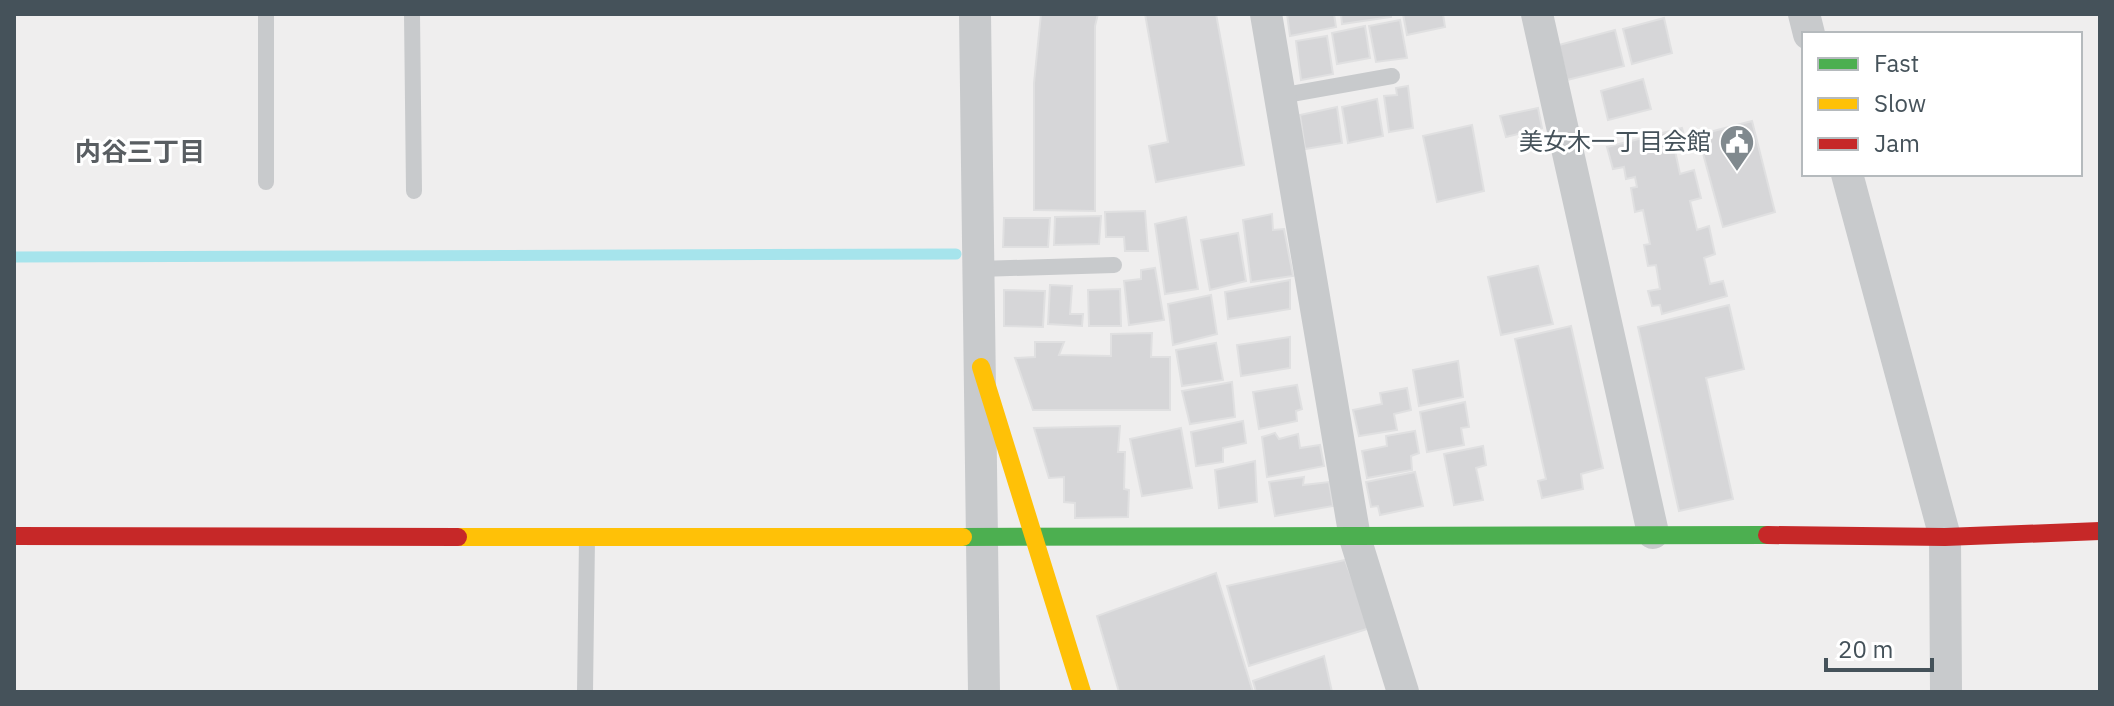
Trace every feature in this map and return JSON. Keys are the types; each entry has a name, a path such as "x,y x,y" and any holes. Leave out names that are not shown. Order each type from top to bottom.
{"street":[{"path":"975,14 984,692"},
{"path":"1266,14 1355,538 1403,692"},
{"path":"1537,14 1653,533"},
{"path":"1848,176 1945,537 1946,692"},
{"path":"981,367 1082,692"},
{"path":"14,536 1355,538 1653,533 1945,537 2100,531"}],"lane":[{"path":"266,14 266,182"},
{"path":"412,14 414,191"},
{"path":"1280,96 1392,76"},
{"path":"979,269 1114,265"},
{"path":"585,692 587,537"}],"building":[{"path":"1041,14 1098,14 1095,26 1095,211 1034,210 1034,83"},
{"path":"1145,14 1216,14 1244,165 1156,182 1149,146 1168,142"},
{"path":"1287,14 1334,14 1336,27 1290,36"},
{"path":"1341,14 1391,14 1391,17 1342,24"},
{"path":"1403,14 1443,14 1445,27 1407,35"},
{"path":"1664,18 1672,53 1632,64 1623,29"},
{"path":"1400,20 1407,58 1376,62 1369,26"},
{"path":"1365,26 1370,58 1337,64 1332,33"},
{"path":"1615,30 1624,66 1567,80 1559,45"},
{"path":"1327,36 1333,74 1301,80 1296,41"},
{"path":"1643,79 1651,109 1608,120 1601,91"},
{"path":"1408,86 1413,128 1389,132 1384,96 1397,95 1396,88"},
{"path":"1377,99 1383,136 1348,143 1342,107"},
{"path":"1337,107 1342,143 1305,149 1300,115"},
{"path":"1538,108 1542,128 1506,137 1500,116"},
{"name":"美女木一丁目会館","path":"1752,121 1775,212 1723,227 1698,135"},
{"path":"1472,125 1484,191 1437,202 1423,136"},
{"path":"1682,128 1686,143 1674,146 1680,174 1694,170 1701,198 1690,201 1697,230 1709,226 1715,254 1704,258 1710,284 1723,281 1727,296 1662,314 1660,305 1652,306 1648,291 1660,289 1656,265 1648,266 1644,245 1650,244 1643,210 1635,212 1631,188 1637,187 1635,177 1626,179 1624,167 1613,169 1607,147"},
{"path":"1145,211 1148,251 1125,251 1124,237 1106,237 1105,212"},
{"path":"1272,214 1273,230 1284,229 1293,276 1251,282 1243,220"},
{"path":"1101,216 1099,244 1054,245 1055,217"},
{"path":"1186,217 1198,289 1165,294 1155,224"},
{"path":"1004,218 1050,218 1048,247 1003,247"},
{"path":"1238,233 1246,281 1210,290 1201,240"},
{"path":"1538,266 1553,324 1501,335 1488,277"},
{"path":"1155,268 1164,320 1129,325 1124,281 1141,279 1141,270"},
{"path":"1290,280 1290,309 1228,319 1225,292"},
{"path":"1050,285 1072,286 1070,314 1083,314 1082,326 1048,324"},
{"path":"1120,289 1121,326 1089,326 1088,290"},
{"path":"1004,290 1045,291 1043,327 1004,326"},
{"path":"1211,295 1217,334 1173,345 1168,304"},
{"path":"1729,305 1744,369 1706,378 1733,499 1679,511 1638,327"},
{"path":"1571,326 1603,468 1581,474 1583,489 1542,498 1538,481 1546,479 1515,339"},
{"path":"1152,333 1151,357 1170,357 1170,410 1033,410 1015,358 1035,357 1035,342 1064,342 1059,355 1111,356 1111,334"},
{"path":"1290,337 1290,368 1241,376 1237,345"},
{"path":"1216,343 1223,380 1182,386 1176,350"},
{"path":"1458,361 1463,397 1419,406 1413,370"},
{"path":"1232,382 1235,417 1190,424 1182,391"},
{"path":"1297,385 1302,409 1296,411 1297,421 1259,429 1253,392"},
{"path":"1407,388 1411,410 1394,414 1397,430 1359,436 1353,410 1382,404 1380,393"},
{"path":"1465,402 1469,427 1461,428 1464,445 1427,452 1420,412"},
{"path":"1243,421 1246,443 1223,448 1223,462 1196,466 1191,432"},
{"path":"1120,426 1118,452 1125,452 1124,489 1129,490 1128,517 1075,518 1075,503 1064,502 1064,477 1049,478 1034,428"},
{"path":"1181,428 1192,488 1142,496 1130,439"},
{"path":"1415,431 1419,453 1411,456 1412,470 1367,478 1362,451 1387,446 1386,436"},
{"path":"1275,433 1279,439 1298,434 1300,448 1320,445 1324,466 1267,477 1262,437"},
{"path":"1483,446 1486,465 1476,468 1483,500 1454,505 1444,454"},
{"path":"1255,461 1257,502 1219,508 1215,470"},
{"path":"1415,472 1423,506 1380,515 1378,506 1371,507 1366,482"},
{"path":"1304,477 1303,485 1329,482 1333,506 1275,516 1269,482"},
{"path":"1345,560 1370,628 1249,666 1227,586"},
{"path":"1216,573 1253,692 1119,692 1097,616"},
{"path":"1324,656 1332,692 1256,692 1253,681"}],"waterway":[{"path":"14,257 956,254"}],"traffic: fast":[{"path":"963,537 1767,535"}],"traffic: slow":[{"path":"981,367 1082,692"},
{"path":"458,537 963,537"}],"traffic: jam":[{"path":"1767,535 1945,537 2100,531"},
{"path":"14,536 458,537"}],"place":[{"name":"美女木一丁目会館","path":"1737,173"}],"district":[{"name":"内谷三丁目","path":"140,152"}]}
